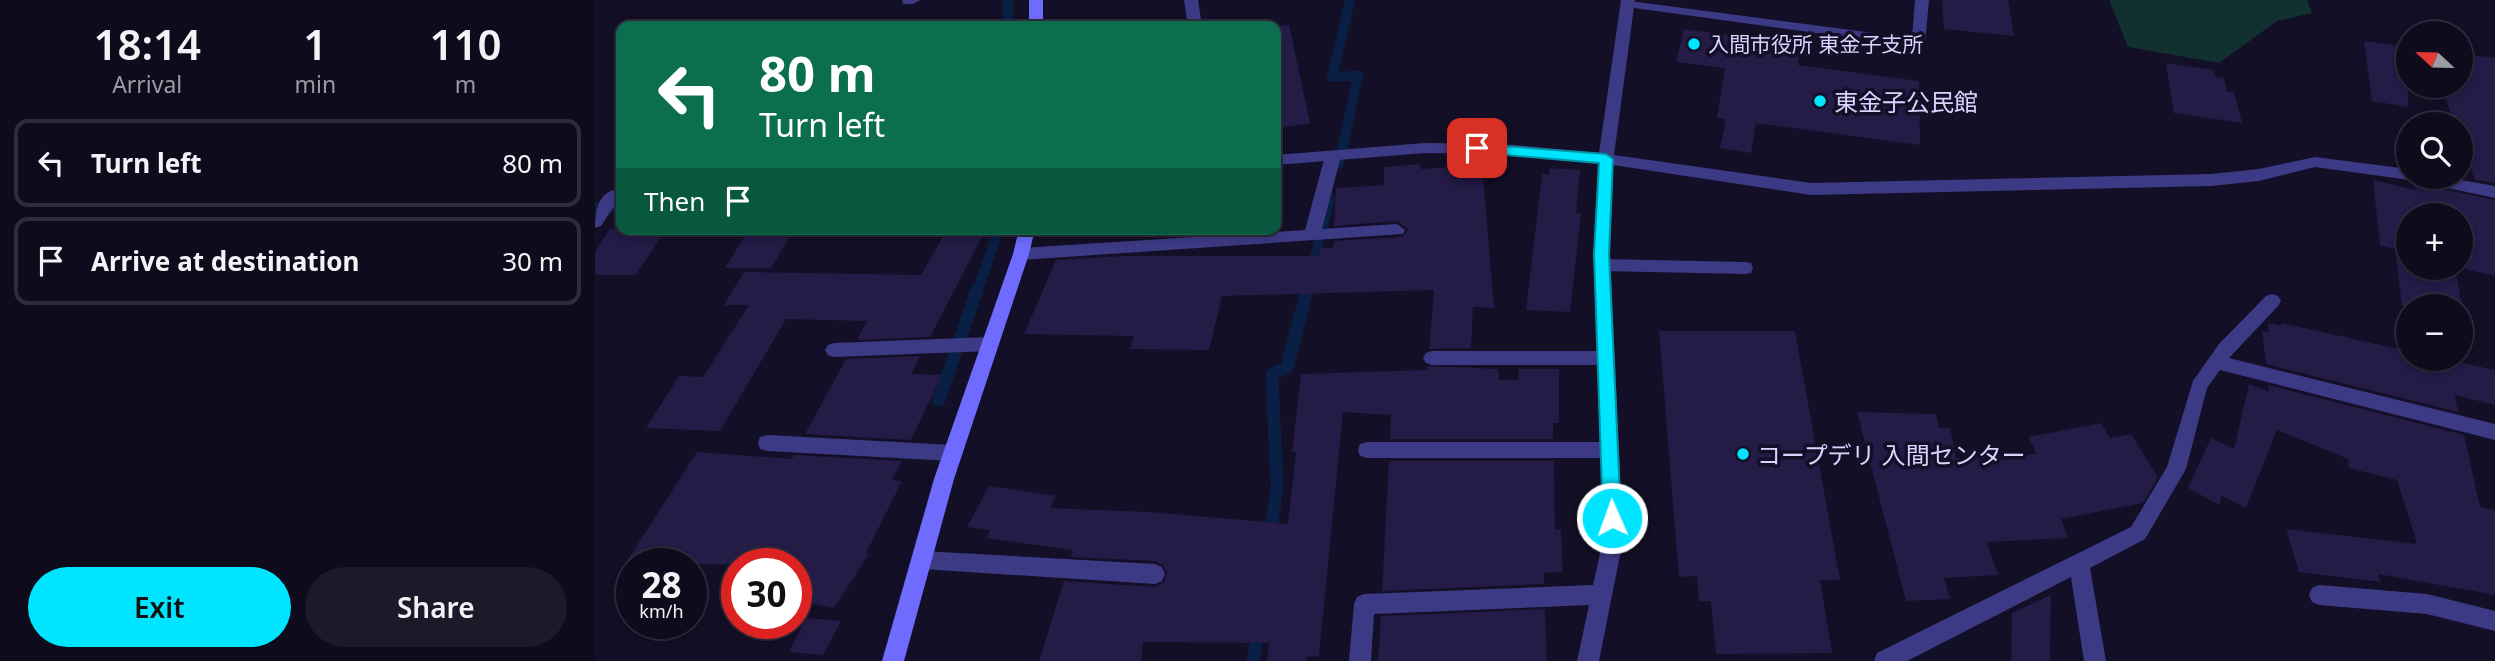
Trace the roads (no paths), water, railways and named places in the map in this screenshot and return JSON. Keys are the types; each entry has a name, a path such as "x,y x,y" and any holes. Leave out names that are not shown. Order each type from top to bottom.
{"street":[{"path":"1036,0 1036,21"},
{"path":"1191,0 1194,21"},
{"path":"1588,661 1613,540 1602,265 1606,159 1628,1 1918,43 1922,0"},
{"path":"1281,160 1425,148 1503,149 1606,159 1811,189 2211,180 2259,175 2315,162 2396,173"},
{"path":"1312,236 1333,156"},
{"path":"2473,187 2495,191"},
{"path":"595,196 616,196"},
{"path":"595,222 616,197"},
{"path":"1021,254 1397,230"},
{"path":"893,661 953,453 1026,235"},
{"path":"1602,265 1745,268"},
{"path":"1885,661 1906,656 2138,533 2176,469 2199,386 2216,362 2272,301"},
{"path":"834,351 990,344"},
{"path":"1432,358 1606,358"},
{"path":"2216,362 2495,432"},
{"path":"767,443 953,453"},
{"path":"1367,450 1609,450"},
{"path":"922,560 1155,574"},
{"path":"2079,564 2095,661"},
{"path":"1360,661 1364,604 1602,595"},
{"path":"2319,595 2427,604 2495,621"}],"waterway":[{"path":"1008,0 1008,21"},
{"path":"1339,164 1358,76 1332,77 1350,0"},
{"path":"1306,292 1330,198"},
{"path":"595,207 616,208"},
{"path":"977,292 997,235"},
{"path":"939,400 977,290"},
{"path":"1270,539 1277,486 1272,375 1287,367 1307,290"},
{"path":"1253,661 1258,627"}],"place":[{"name":"入間市役所 東金子支所","path":"1694,44"},
{"name":"東金子公民館","path":"1820,101"},
{"name":"コープデリ 入間センター","path":"1743,454"}]}
